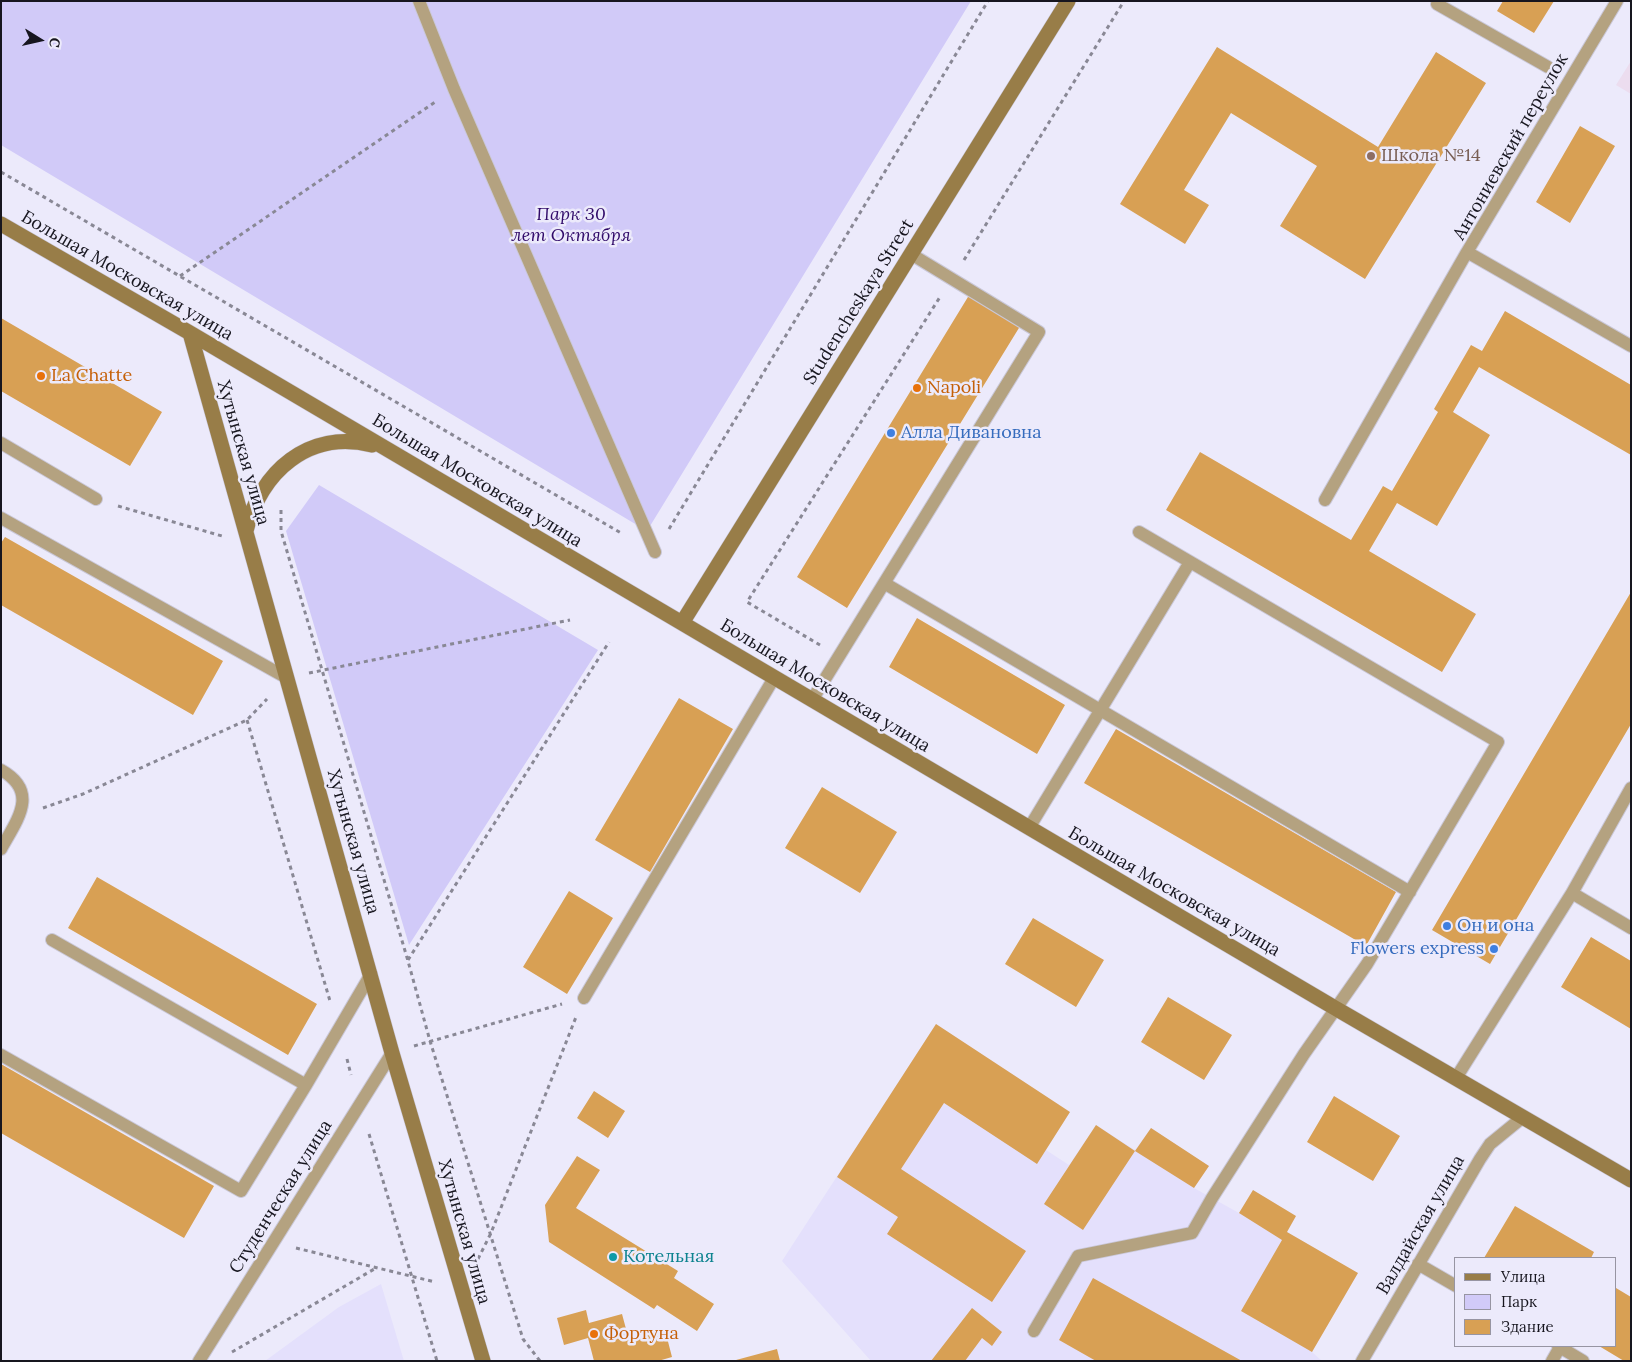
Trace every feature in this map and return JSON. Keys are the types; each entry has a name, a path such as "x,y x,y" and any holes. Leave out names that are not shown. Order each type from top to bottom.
{"street":[{"name":"Studencheskaya Street","path":"682,623 1068,1"},
{"name":"Большая Московская улица","path":"1,224 190,333 1335,1008 1631,1180"},
{"name":"Хутынская улица","path":"190,333 392,1053 482,1361"},
{"path":"248,538 250,514 258,498 268,482 293,458 313,447 328,443 347,441 385,448"}],"lane":[{"path":"419,1 454,89 655,552"},
{"name":"Антониевский переулок","path":"1617,1 1467,252 1631,346"},
{"path":"1436,2 1548,67"},
{"path":"1325,500 1467,252"},
{"path":"812,700 1039,332 911,254"},
{"path":"1,443 96,499"},
{"path":"1,518 287,678"},
{"path":"1034,1331 1078,1256 1192,1233 1212,1198 1335,1008 1367,964 1498,742 1139,532"},
{"path":"1030,828 1190,562"},
{"path":"884,583 1410,892"},
{"path":"584,998 774,678"},
{"path":"1,770 11,776 21,789 23,797 21,811 1,849"},
{"path":"1456,1078 1572,893 1631,788"},
{"path":"1572,893 1631,928"},
{"path":"52,940 306,1086"},
{"path":"1,1055 241,1192 306,1086 371,974"},
{"name":"Студенческая улица","path":"198,1361 392,1053"},
{"name":"Валдайская улица","path":"1362,1361 1480,1159 1490,1144 1523,1117"},
{"path":"1418,1264 1454,1285"},
{"path":"1552,1361 1559,1347"},
{"path":"1561,1347 1584,1361"}],"path":[{"path":"839,656 747,602 952,279 1124,1"},
{"path":"180,276 454,89"},
{"path":"96,499 248,538"},
{"path":"281,507 282,531 430,1041 523,1339 540,1361"},
{"path":"21,811 41,809 83,794 247,720 287,678 570,620"},
{"path":"408,961 609,642"},
{"path":"392,1053 584,998"},
{"path":"273,1242 462,1289 491,1232 584,998"},
{"path":"226,1356 376,1268"}],"shaded area":[{"path":"1631,61 1631,94 1616,85"},
{"path":"936,1024 1070,1112 1046,1150 1069,1165 1096,1125 1135,1150 1151,1128 1209,1166 1194,1188 1239,1213 1253,1190 1296,1216 1287,1232 1358,1273 1312,1352 1322,1361 871,1361 782,1261"},
{"path":"381,1284 404,1361 265,1361 339,1307"}],"green space":[{"name":"Парк 30 лет Октября","path":"1,1 971,1 647,531 1,145"},
{"path":"319,485 598,650 409,945 286,531"}],"building":[{"path":"1503,1 1554,1 1534,33 1497,11"},
{"name":"Школа №14","path":"1217,47 1378,147 1436,52 1486,83 1365,279 1280,226 1317,166 1231,113 1184,190 1209,205 1185,244 1120,204"},
{"path":"1580,126 1615,146 1570,223 1536,202"},
{"path":"971,292 1022,323 847,608 797,577"},
{"path":"1505,311 1631,385 1631,455 1479,367 1453,412 1490,435 1437,526 1397,503 1369,551 1476,614 1442,672 1166,510 1200,452 1351,540 1383,486 1392,491 1438,412 1434,409 1471,345 1482,351"},
{"path":"1,318 162,412 130,466 1,391"},
{"path":"5,537 223,661 193,715 1,605 1,543"},
{"path":"1631,592 1631,724 1490,964 1432,930"},
{"path":"917,618 1065,705 1037,754 889,667"},
{"path":"679,698 733,729 650,872 595,840"},
{"path":"1116,729 1396,892 1366,946 1084,783"},
{"path":"822,787 897,832 860,893 785,848"},
{"path":"97,877 317,1004 288,1055 68,928"},
{"path":"569,891 613,918 567,994 523,967"},
{"path":"1033,918 1104,960 1076,1007 1005,964"},
{"path":"1591,937 1631,961 1631,1029 1561,987"},
{"path":"1168,997 1232,1035 1204,1080 1141,1042"},
{"path":"936,1024 1070,1112 1037,1164 944,1103 901,1169 1026,1251 992,1302 887,1234 898,1217 837,1177"},
{"path":"1,1064 214,1186 184,1238 1,1133"},
{"path":"594,1091 625,1111 608,1138 577,1118"},
{"path":"1334,1096 1400,1136 1373,1181 1307,1142"},
{"path":"1096,1125 1135,1151 1083,1230 1044,1204"},
{"path":"1151,1128 1209,1166 1194,1188 1135,1151"},
{"name":"Котельная","path":"577,1156 600,1170 576,1208 678,1271 674,1278 714,1304 697,1331 657,1305 654,1309 549,1242 545,1205"},
{"path":"1253,1190 1296,1216 1287,1232 1358,1273 1312,1352 1241,1311 1282,1240 1239,1213"},
{"path":"1515,1206 1594,1252 1592,1257 1485,1257"},
{"path":"1093,1278 1242,1361 1096,1361 1059,1340"},
{"path":"1617,1289 1631,1297 1631,1361 1624,1361 1601,1347 1617,1347"},
{"path":"972,1308 1002,1332 992,1346 982,1338 965,1361 931,1361"},
{"name":"Фортуна","path":"586,1310 589,1323 622,1314 629,1340 665,1330 672,1357 658,1361 594,1361 588,1338 564,1345 557,1318"},
{"path":"777,1349 780,1361 736,1361 736,1360"}],"place":[{"name":"Школа №14","path":"1371,156"},
{"name":"La Chatte","path":"41,376"},
{"name":"Napoli","path":"917,388"},
{"name":"Алла Дивановна","path":"891,433"},
{"name":"Он и она","path":"1447,926"},
{"name":"Flowers express","path":"1494,949"},
{"name":"Котельная","path":"613,1257"},
{"name":"Фортуна","path":"594,1334"}]}
